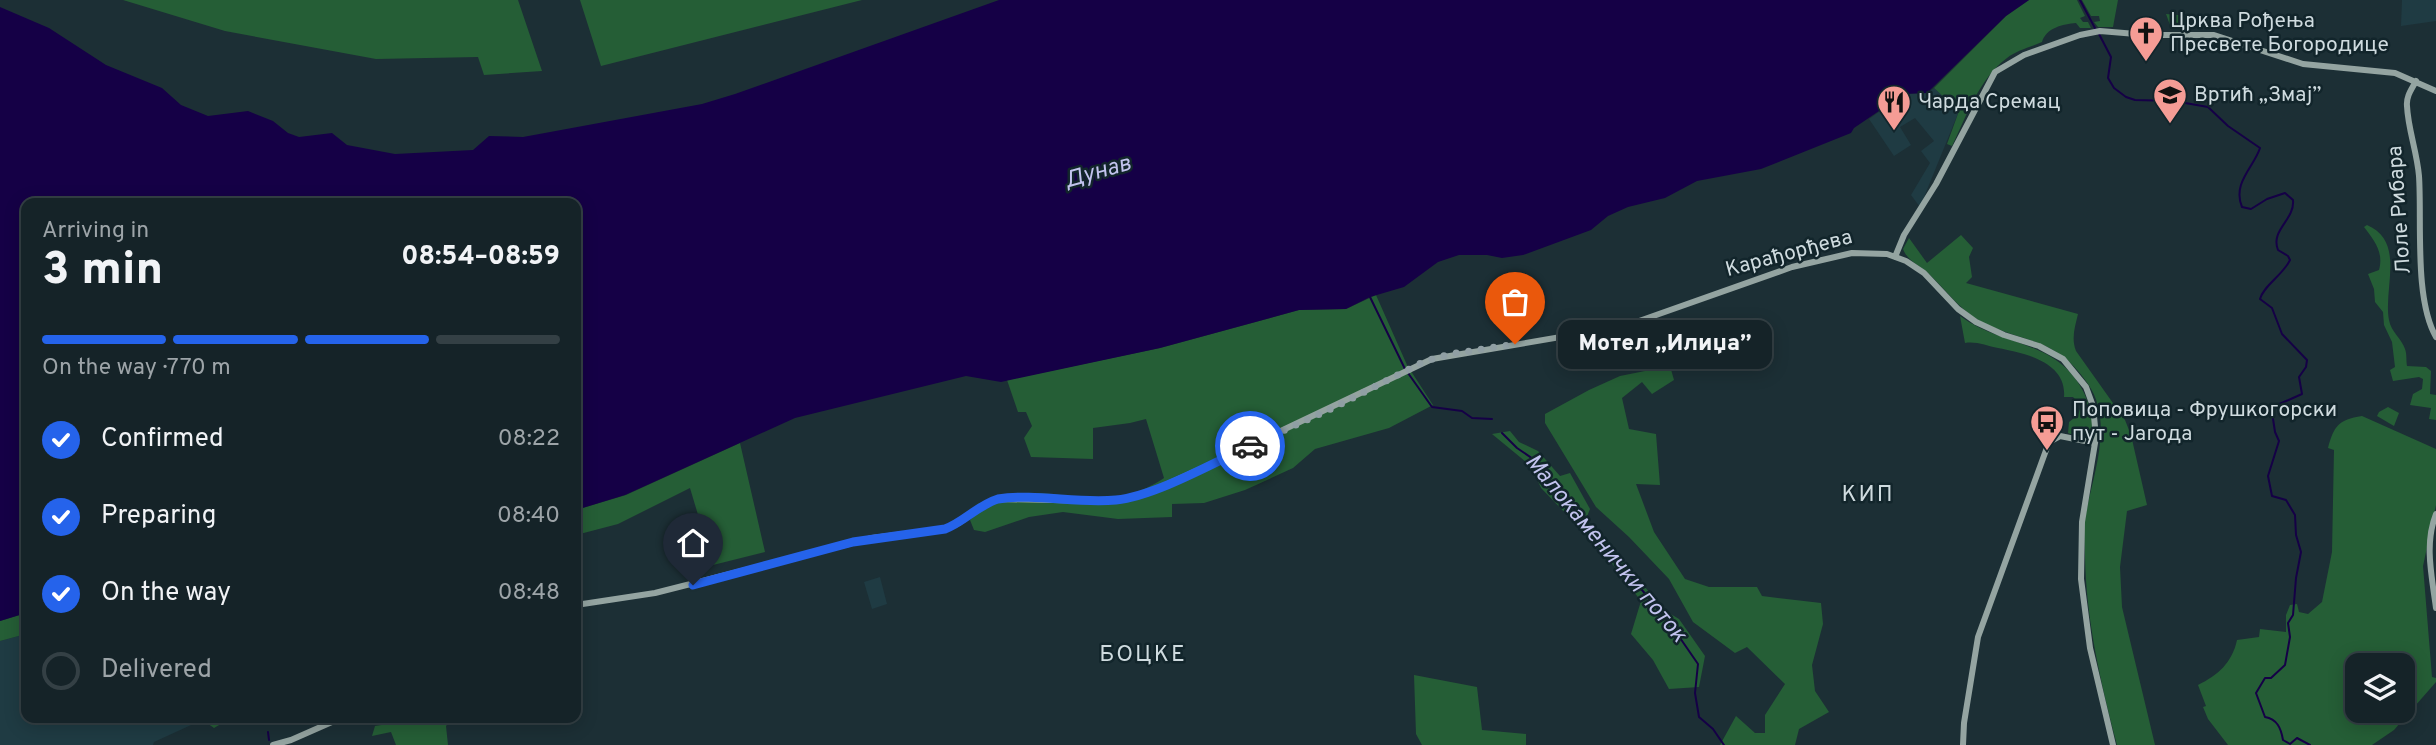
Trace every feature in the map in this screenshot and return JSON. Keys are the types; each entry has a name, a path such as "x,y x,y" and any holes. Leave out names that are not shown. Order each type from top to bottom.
{"main road":[{"path":"2113,745 2090,649 2081,579 2082,522 2096,425 2086,387 2070,366 2039,346 1976,323 1958,309 1924,273 1895,257 1904,235 1937,184 1995,72 2024,55 2096,32 2214,35 2302,64 2401,74 2436,91"},
{"name":"Лоле Рибара","path":"2416,81 2409,92 2407,107 2419,175 2423,286 2429,322 2436,337"},
{"name":"Карађорђева","path":"581,604 655,593 862,540 945,529 998,499 1109,500 1140,495 1335,407 1413,367 1450,354 1625,326 1770,273 1827,258 1862,252 1895,257"},
{"path":"1963,745 1978,637 2049,442 2060,436 2095,443"},
{"path":"2436,514 2429,552 2436,608"},
{"path":"276,745 290,742 330,723"}],"shaded area":[{"path":"2402,0 2436,0 2436,21 2401,26"},
{"path":"1934,88 1959,111 1920,207 1911,195 1930,163 1921,151 1934,141 1915,118 1900,127 1911,145 1894,156 1869,119 1904,94 1927,93"},
{"path":"880,577 887,604 872,609 864,582"},
{"path":"21,635 21,723 195,723 154,742 153,745 0,745 0,641"}],"green space":[{"path":"123,0 518,0 542,71 484,75 478,57 376,59 225,31"},
{"path":"580,0 862,0 601,66"},
{"path":"2029,0 2077,0 2085,16 2080,18 2083,22 2088,22 2091,28 2080,28 2076,23 2061,26 2047,33 2042,42 2007,58 1981,87 1952,146 1947,144 1959,111 1934,88 2006,16"},
{"path":"2082,0 2118,0 2113,27 2098,27 2094,22 2100,21 2099,16 2091,16"},
{"path":"2166,14 2190,16 2182,27 2176,28 2170,25"},
{"path":"2367,225 2379,233 2390,254 2390,324 2405,349 2407,366 2426,367 2431,371 2430,394 2436,395 2436,420 2429,419 2431,408 2410,405 2413,394 2422,389 2423,379 2419,377 2393,381 2390,370 2395,367 2392,342 2384,325 2383,312 2375,302 2374,289 2368,274 2379,270 2379,252 2364,227"},
{"path":"1961,235 1973,248 1969,257 1972,277 1966,283 2078,314 2074,337 2076,351 2125,420 2131,435 2147,505 2127,511 2120,567 2122,607 2155,745 2117,745 2095,652 2088,604 2084,533 2101,433 2096,399 2076,368 2064,357 2038,343 1980,321 1960,306 1929,274 1911,260 1903,249 1909,238 1927,263"},
{"path":"1376,295 1407,365 1433,405 1389,428 1315,449 1293,468 1245,490 1204,503 1172,504 1172,517 1118,519 1063,512 1029,517 985,532 974,530 970,520 980,510 977,504 1000,497 1024,493 1111,498 1145,489 1164,478 1146,419 1093,428 1093,459 1031,457 1024,438 1032,426 1026,412 1018,412 1007,380 1160,348 1299,310 1346,309"},
{"path":"1960,316 1994,334 2046,354 2061,364 2074,377 2085,395 2091,414 2092,433 2081,438 2068,433 2069,422 2078,415 2081,406 2073,397 2064,397 2059,375 2051,367 2031,356 1977,343 1965,343"},
{"path":"1670,366 1674,380 1652,394 1642,382 1622,398 1629,429 1656,434 1660,485 1636,484 1654,532 1685,579 1709,587 1757,587 1762,596 1821,603 1823,624 1812,665 1815,691 1829,712 1799,729 1795,745 1720,745 1736,716 1755,733 1765,733 1765,715 1785,684 1747,647 1735,653 1693,622 1669,579 1596,507 1545,423 1545,414 1589,390 1620,376"},
{"path":"2388,407 2399,413 2394,426 2377,416"},
{"path":"2362,416 2436,449 2436,505 2423,566 2432,677 2436,678 2436,682 2415,706 2415,653 2345,653 2345,723 2400,723 2394,730 2372,745 2228,745 2208,719 2198,685 2223,667 2232,655 2237,640 2259,637 2260,629 2286,632 2286,615 2290,605 2297,604 2299,612 2308,614 2322,602 2332,552 2334,450 2328,448 2332,434 2342,422"},
{"path":"1510,431 1519,442 1538,451 1560,476 1570,473 1590,509 1586,519 1664,610 1679,619 1705,656 1699,687 1669,689 1653,660 1631,634 1641,601 1603,552 1541,488 1531,466 1492,434"},
{"path":"740,443 765,552 713,565 690,488 618,524 581,534 581,508 626,495"},
{"path":"21,615 21,635 0,641 0,621"},
{"path":"1414,675 1477,687 1482,730 1526,734 1526,745 1422,745 1416,734"},
{"path":"207,723 222,723 214,728"},
{"path":"394,723 449,723 446,726 448,745 396,745 391,732 372,736 375,726"}],"water":[{"name":"Дунав","path":"999,0 2029,0 2006,16 1927,93 1904,94 1854,128 1851,133 1761,169 1697,181 1665,198 1628,207 1608,216 1591,230 1523,255 1502,258 1459,255 1438,262 1404,287 1370,297 1346,309 1299,310 1160,348 1001,382 966,376 795,418 625,495 581,508 581,198 21,198 21,615 0,621 0,7 49,28 106,65 162,88 181,105 208,116 248,111 273,121 288,133 299,137 332,133 347,145 395,154 473,150 489,136 523,137 702,104"}],"waterway":[{"path":"2080,0 2096,30"},
{"path":"2099,34 2111,57 2108,78 2114,88 2126,97 2208,107 2228,126 2260,148 2242,183 2242,207 2251,209 2267,199 2285,193 2293,200 2293,207 2276,243 2278,250 2290,260 2260,299 2272,308 2282,334 2307,360 2299,377 2302,394 2277,405 2272,412 2279,441 2268,476 2272,496 2286,500 2295,515 2296,535 2301,552 2293,615 2288,623 2290,637 2285,665 2271,678 2265,678 2256,693 2265,717 2278,725 2283,740 2290,744 2297,738 2310,745"},
{"name":"Малокаменички поток","path":"1370,297 1405,369"},
{"name":"Малокаменички поток","path":"1408,373 1432,407 1462,411 1472,418 1492,419"},
{"name":"Малокаменички поток","path":"1502,433 1517,448 1539,463 1555,495 1571,503 1591,537 1609,551 1669,622 1698,664 1695,693 1699,717 1713,729 1724,745"},
{"path":"268,732 269,740"}],"way so far":[{"path":"1250,446 1423,362 1450,354 1515,344"}],"place":[{"name":"Црква Рођења Пресвете Богородице","path":"2146,63"},
{"name":"Вртић „Змај”","path":"2170,125"},
{"name":"Чарда Сремац","path":"1894,132"},
{"name":"Мотел „Илиџа”","path":"1515,344"},
{"name":"Поповица - Фрушкогорски пут - Јагода","path":"2047,452"}],"district":[{"name":"КИП","path":"1868,495"},
{"name":"БОЦКЕ","path":"1143,655"}],"route":[{"path":"693,585 853,542 945,529 959,523 985,504 1003,498 1100,501 1131,498 1150,492 1250,446"}]}
